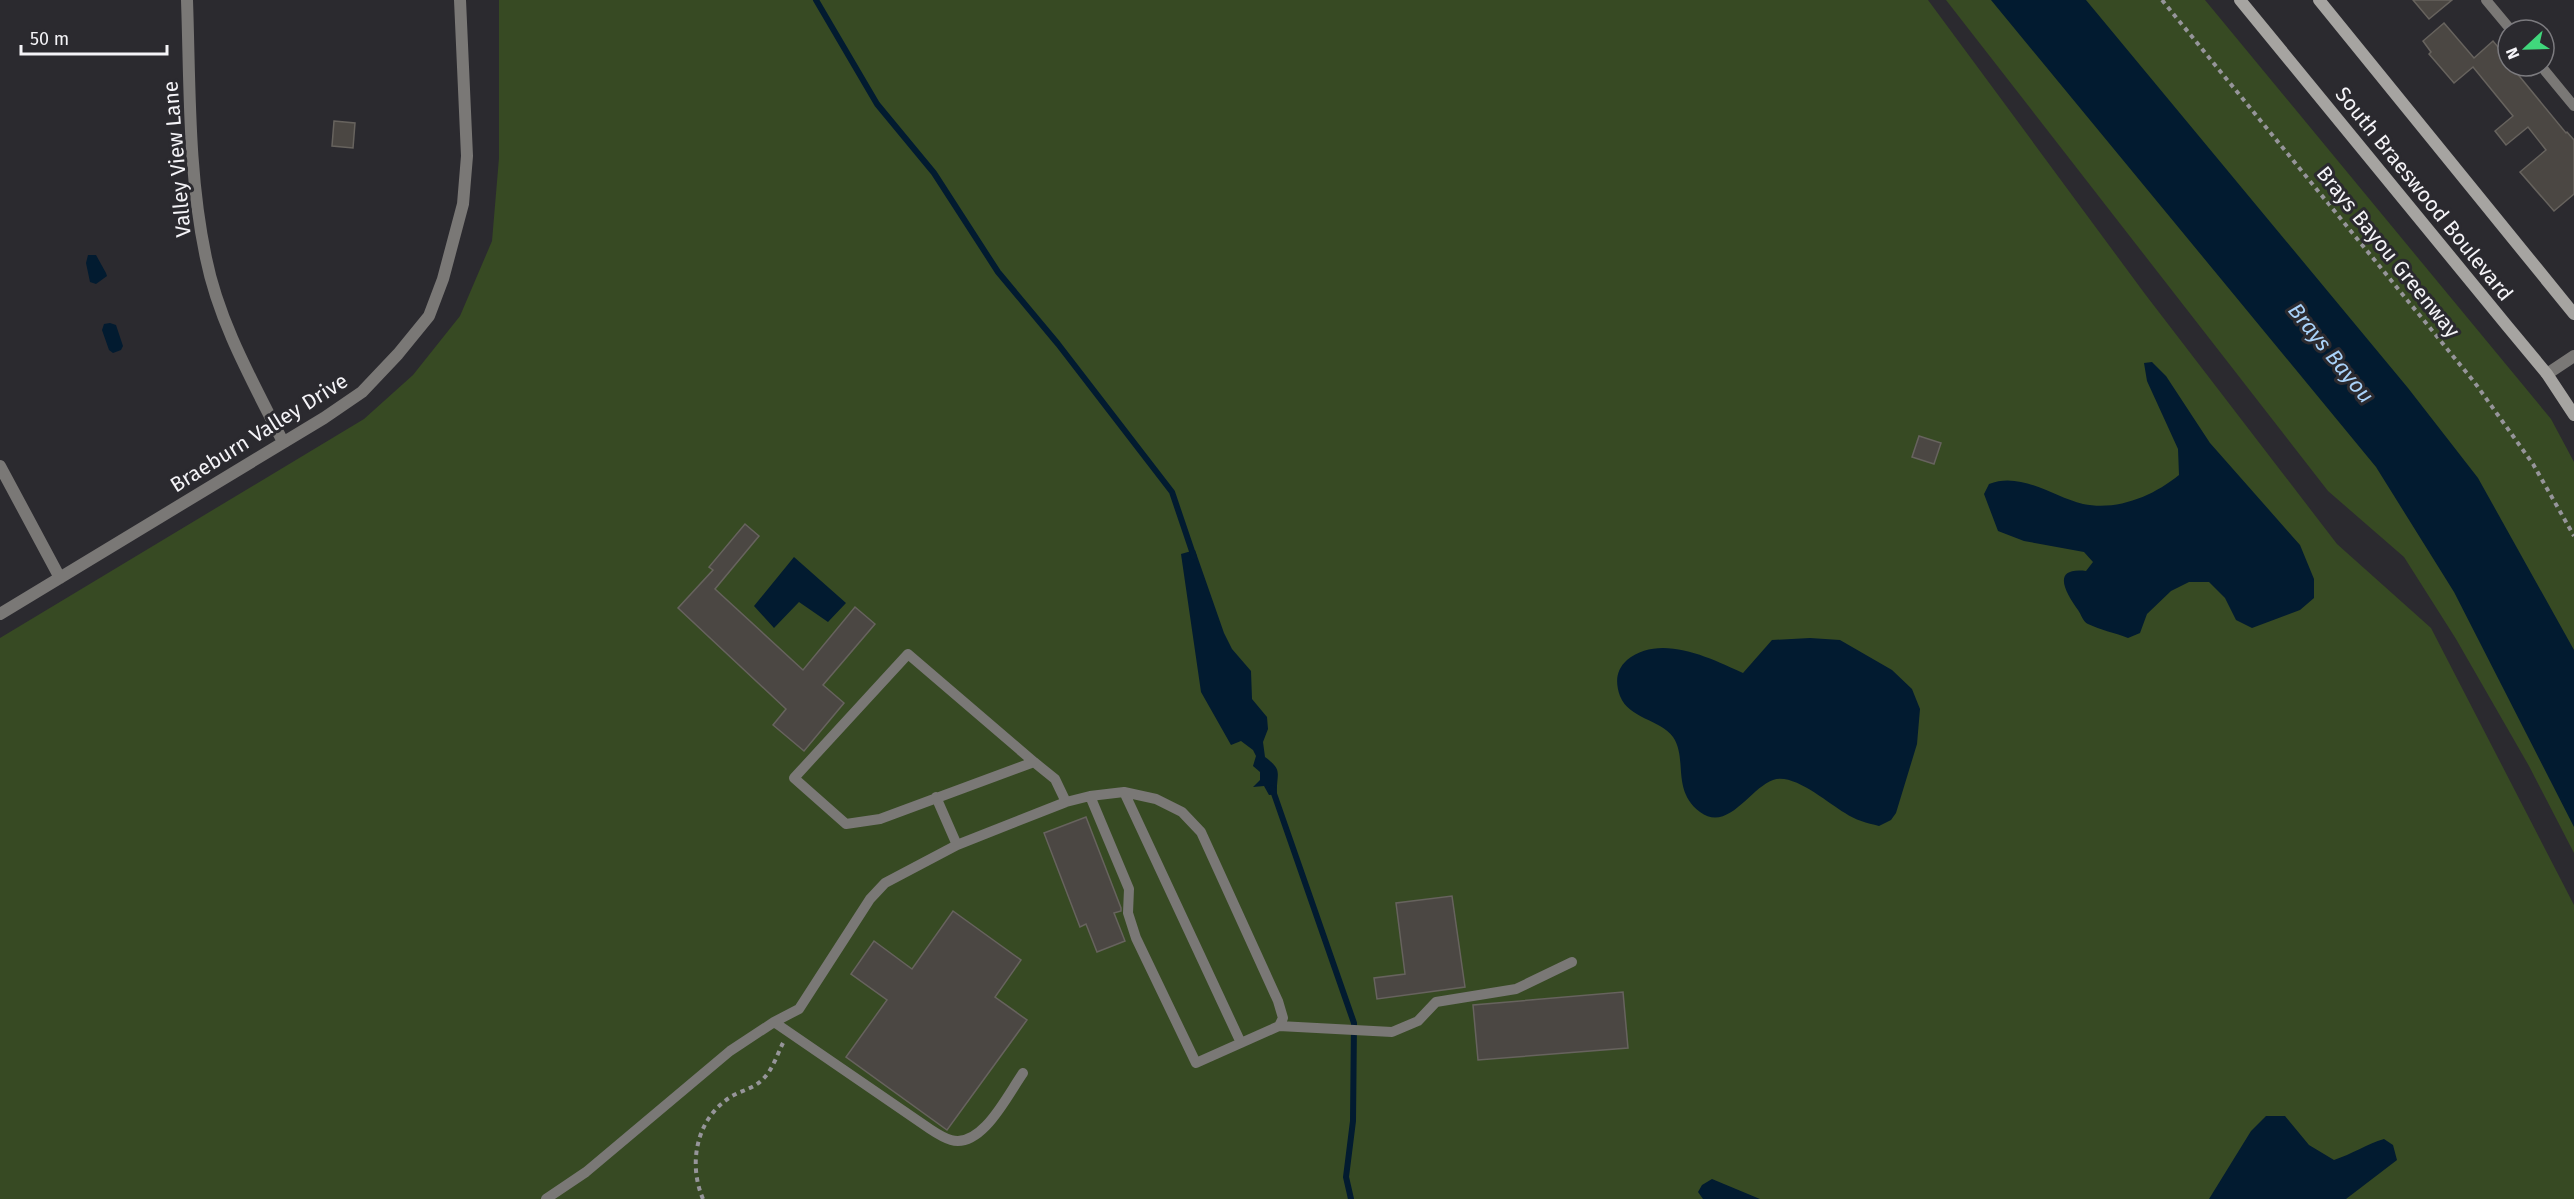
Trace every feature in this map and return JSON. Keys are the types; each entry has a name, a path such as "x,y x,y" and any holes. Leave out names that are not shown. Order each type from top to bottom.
{"main road":[{"name":"South Braeswood Boulevard","path":"2240,0 2547,374 2574,415"},
{"name":"South Braeswood Boulevard","path":"2319,0 2574,314"}],"street":[{"name":"Valley View Lane","path":"187,0 193,169 206,259 226,321 244,364 283,442"},
{"name":"Braeburn Valley Drive","path":"0,614 362,392 398,354 429,316 453,248 463,204 467,156 460,0"},
{"path":"2547,374 2574,356"},
{"path":"0,466 60,578"}],"lane":[{"path":"2486,0 2501,18"},
{"path":"2551,78 2574,106"},
{"path":"1034,762 879,819 846,824 794,778 908,654 1055,779 1066,802"},
{"path":"1124,792 1241,1042"},
{"path":"546,1199 586,1172 730,1051 774,1022 799,1010 870,898 885,883 957,845 1066,802 1090,796 1124,792 1156,799 1182,812 1201,832 1278,1001 1283,1018 1279,1026"},
{"path":"1090,796 1130,889 1128,913 1136,938 1196,1063 1279,1026 1392,1032 1418,1021 1436,1002 1516,989 1572,962"},
{"path":"936,797 957,845"},
{"path":"774,1022 930,1129 952,1141 969,1140 982,1132 1023,1073"}],"path":[{"name":"Brays Bayou Greenway","path":"2162,0 2475,383 2533,464 2574,536"},
{"path":"703,1199 696,1175 696,1151 702,1129 728,1099 762,1081 771,1068 788,1032"}],"green space":[{"path":"499,0 1928,0 2145,294 2337,544 2431,628 2574,905 2574,1199 0,1199 0,638 364,419 413,375 460,316 492,241 499,158"},
{"path":"1946,0 2205,0 2551,419 2574,462 2574,853 2529,766 2456,639 2404,557 2328,491"}],"water":[{"name":"Brays Bayou","path":"1991,0 2086,0 2408,388 2478,478 2574,650 2574,827 2454,592 2376,467"},
{"path":"88,255 96,255 107,276 96,284 90,282 86,263"},
{"path":"104,324 116,325 123,346 121,350 113,353 109,350 102,330"},
{"path":"2152,362 2166,376 2210,443 2300,545 2314,579 2314,598 2300,610 2252,628 2236,620 2225,598 2209,582 2189,582 2171,591 2147,614 2140,633 2128,638 2086,623 2069,596 2064,577 2075,571 2086,571 2093,562 2084,552 2024,541 1998,531 1984,494 1989,484 2001,481 2025,483 2072,501 2096,506 2134,500 2169,483 2179,475 2178,449 2147,381 2144,363"},
{"path":"1195,550 1224,633 1232,649 1251,671 1252,699 1267,717 1268,729 1263,742 1265,757 1277,769 1277,794 1269,795 1264,786 1253,787 1260,780 1260,772 1253,766 1256,756 1253,750 1241,741 1231,745 1201,692 1181,554"},
{"path":"794,557 846,603 828,622 799,602 774,628 754,606"},
{"path":"1810,638 1840,640 1892,670 1912,689 1920,709 1917,744 1896,813 1891,820 1879,826 1849,815 1800,784 1781,779 1764,785 1738,807 1720,817 1710,817 1700,812 1686,794 1677,746 1673,737 1660,726 1630,710 1624,704 1617,686 1621,668 1627,660 1640,652 1670,648 1700,655 1743,673 1772,640"},
{"path":"2266,1116 2285,1116 2309,1145 2334,1160 2384,1139 2393,1145 2397,1160 2346,1199 2209,1199 2251,1131"},
{"path":"1712,1179 1760,1199 1703,1199 1698,1192 1702,1185"}],"building":[{"path":"2413,0 2452,0 2429,19"},
{"path":"2444,23 2474,58 2493,41 2496,45 2496,78 2521,78 2574,140 2574,194 2554,211 2520,172 2546,150 2528,127 2506,145 2495,131 2513,116 2473,67 2454,83 2429,54 2431,52 2423,41"},
{"path":"334,121 355,123 353,148 332,146"},
{"path":"1919,436 1941,443 1934,464 1912,457"},
{"path":"745,524 759,536 715,589 803,670 855,607 875,624 823,685 844,703 804,751 773,725 786,709 678,608 713,570 709,567"},
{"path":"1086,817 1121,908 1121,911 1114,913 1125,941 1097,952 1086,924 1080,927 1044,833"},
{"path":"1452,896 1465,987 1377,999 1374,978 1405,974 1396,903"},
{"path":"953,911 1021,960 995,997 1027,1020 947,1130 846,1057 887,1000 851,974 874,941 912,969"},
{"path":"1623,992 1628,1048 1478,1060 1473,1005"}],"waterway":[{"path":"816,0 877,104 934,173 998,272 1058,344 1172,492 1194,557"},
{"path":"1272,788 1354,1023 1353,1121 1346,1177 1351,1199"}]}
